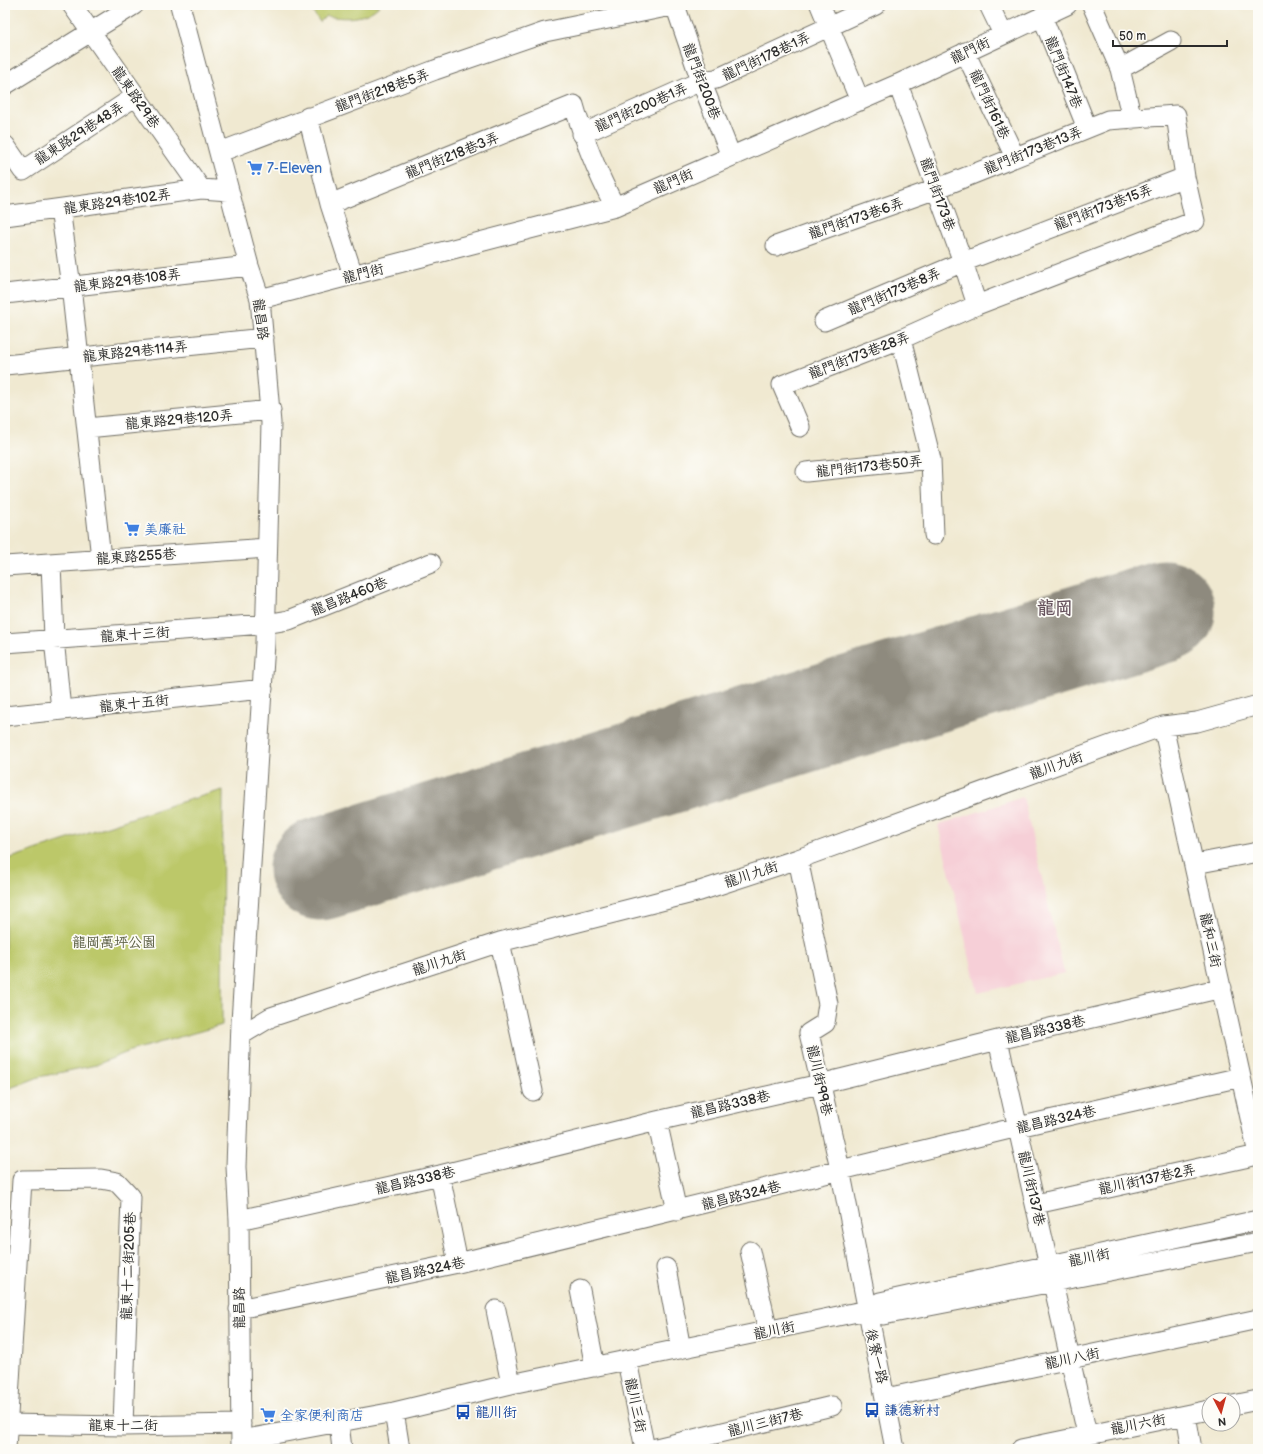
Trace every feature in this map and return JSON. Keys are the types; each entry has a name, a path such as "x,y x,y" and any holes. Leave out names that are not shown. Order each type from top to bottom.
{"street":[{"name":"龍東路29巷","path":"72,5 201,189"},
{"path":"5,85 134,5"},
{"name":"龍昌路","path":"180,5 220,152 248,266 260,299 271,410 263,689 241,1035 236,1167 239,1220 241,1438"},
{"name":"龍門街218巷5弄","path":"220,152 308,117 435,70 545,32 675,5"},
{"name":"龍門街200巷","path":"675,5 700,81 731,156"},
{"path":"820,5 860,101"},
{"name":"龍門街178巷1弄","path":"700,81 716,79 876,5"},
{"path":"989,5 1003,34"},
{"name":"龍門街","path":"260,299 615,207 860,101 1067,5"},
{"path":"1092,5 1120,69 1132,118"},
{"name":"龍門街147巷","path":"1042,16 1087,128"},
{"path":"1120,69 1170,41"},
{"name":"龍門街161巷","path":"965,52 1015,157"},
{"name":"龍門街200巷1弄","path":"582,134 700,81"},
{"name":"龍門街173巷","path":"898,84 963,262 977,306"},
{"name":"龍東路29巷48弄","path":"5,145 23,170 136,96"},
{"name":"龍門街218巷3弄","path":"330,204 574,105 582,134"},
{"name":"龍門街173巷13弄","path":"936,189 1108,120 1176,115 1185,176"},
{"path":"308,117 330,204 353,276"},
{"path":"582,134 596,170 615,207"},
{"name":"龍門街173巷15弄","path":"963,262 1185,176"},
{"name":"龍門街173巷28弄","path":"800,427 782,385 901,339 977,306 1195,221 1185,176"},
{"name":"龍東路29巷102弄","path":"5,216 201,189 229,191"},
{"name":"龍門街173巷6弄","path":"776,246 936,189"},
{"path":"60,209 71,286 101,558"},
{"name":"龍門街173巷8弄","path":"824,321 963,262"},
{"name":"龍東路29巷108弄","path":"5,294 248,266"},
{"name":"龍東路29巷114弄","path":"5,365 79,356 264,338"},
{"path":"901,339 931,459 934,535"},
{"name":"龍東路29巷120弄","path":"87,428 271,410"},
{"name":"龍門街173巷50弄","path":"806,472 931,459"},
{"name":"龍東路255巷","path":"5,566 101,558 267,548"},
{"path":"51,563 54,638 61,710"},
{"name":"龍昌路460巷","path":"265,634 289,620 431,563"},
{"name":"龍東十三街","path":"5,643 54,638 265,634"},
{"name":"龍東十五街","path":"5,716 263,689"},
{"name":"龍川九街","path":"241,1035 271,1017 500,942 700,890 798,859 1163,726 1197,722 1258,705"},
{"name":"龍和三街","path":"1163,726 1195,864 1241,1077 1255,1127 1258,1154"},
{"path":"1195,864 1258,852"},
{"name":"龍川街99巷","path":"798,859 828,1004 825,1023 809,1033 840,1170 867,1310"},
{"path":"500,942 534,1091"},
{"name":"龍昌路338巷","path":"239,1220 440,1175 657,1120 820,1084 998,1040 1222,988"},
{"name":"龍川街137巷","path":"998,1040 1087,1434"},
{"name":"龍昌路324巷","path":"239,1309 458,1263 1018,1127 1241,1077"},
{"path":"657,1120 677,1211"},
{"name":"龍川街137巷2弄","path":"1036,1204 1258,1154"},
{"path":"440,1175 458,1263"},
{"name":"龍東十二街205巷","path":"6,1424 22,1180 101,1179 117,1182 131,1197 123,1426"},
{"name":"龍川街","path":"241,1438 339,1423 394,1412 511,1384 867,1310 880,1302 1051,1274 1258,1220"},
{"path":"1051,1274 1258,1242"},
{"path":"750,1251 768,1331"},
{"path":"666,1268 681,1349"},
{"path":"580,1290 595,1367"},
{"path":"496,1310 511,1384"},
{"name":"後寮一路","path":"867,1310 886,1398 895,1449"},
{"name":"龍川八街","path":"886,1398 1258,1319"},
{"name":"龍川三街","path":"627,1361 645,1449"},
{"path":"1241,1403 1258,1400"},
{"name":"龍川三街7巷","path":"652,1449 832,1406"},
{"path":"394,1412 400,1449"},
{"name":"龍川六街","path":"1024,1449 1087,1434 1201,1412"},
{"path":"1186,1415 1192,1449"},
{"path":"339,1423 342,1449"},
{"path":"6,1424 6,1449"},
{"name":"龍東十二街","path":"6,1424 123,1426 241,1438"}],"shaded area":[{"path":"1023,797 1064,973 978,993 938,825"}],"green space":[{"path":"308,5 380,5 362,16 341,18 326,16 320,22"},
{"name":"龍岡萬坪公園","path":"223,790 222,1025 130,1051 96,1065 39,1077 5,1090 5,860 171,805"}],"runway":[{"path":"320,869 1164,611"}],"place":[{"name":"7-Eleven","path":"255,168"},
{"name":"美廉社","path":"132,529"},
{"name":"謙德新村","path":"872,1410"},
{"name":"龍川街","path":"463,1412"},
{"name":"全家便利商店","path":"268,1415"}],"district":[{"name":"龍岡","path":"1055,608"}]}
